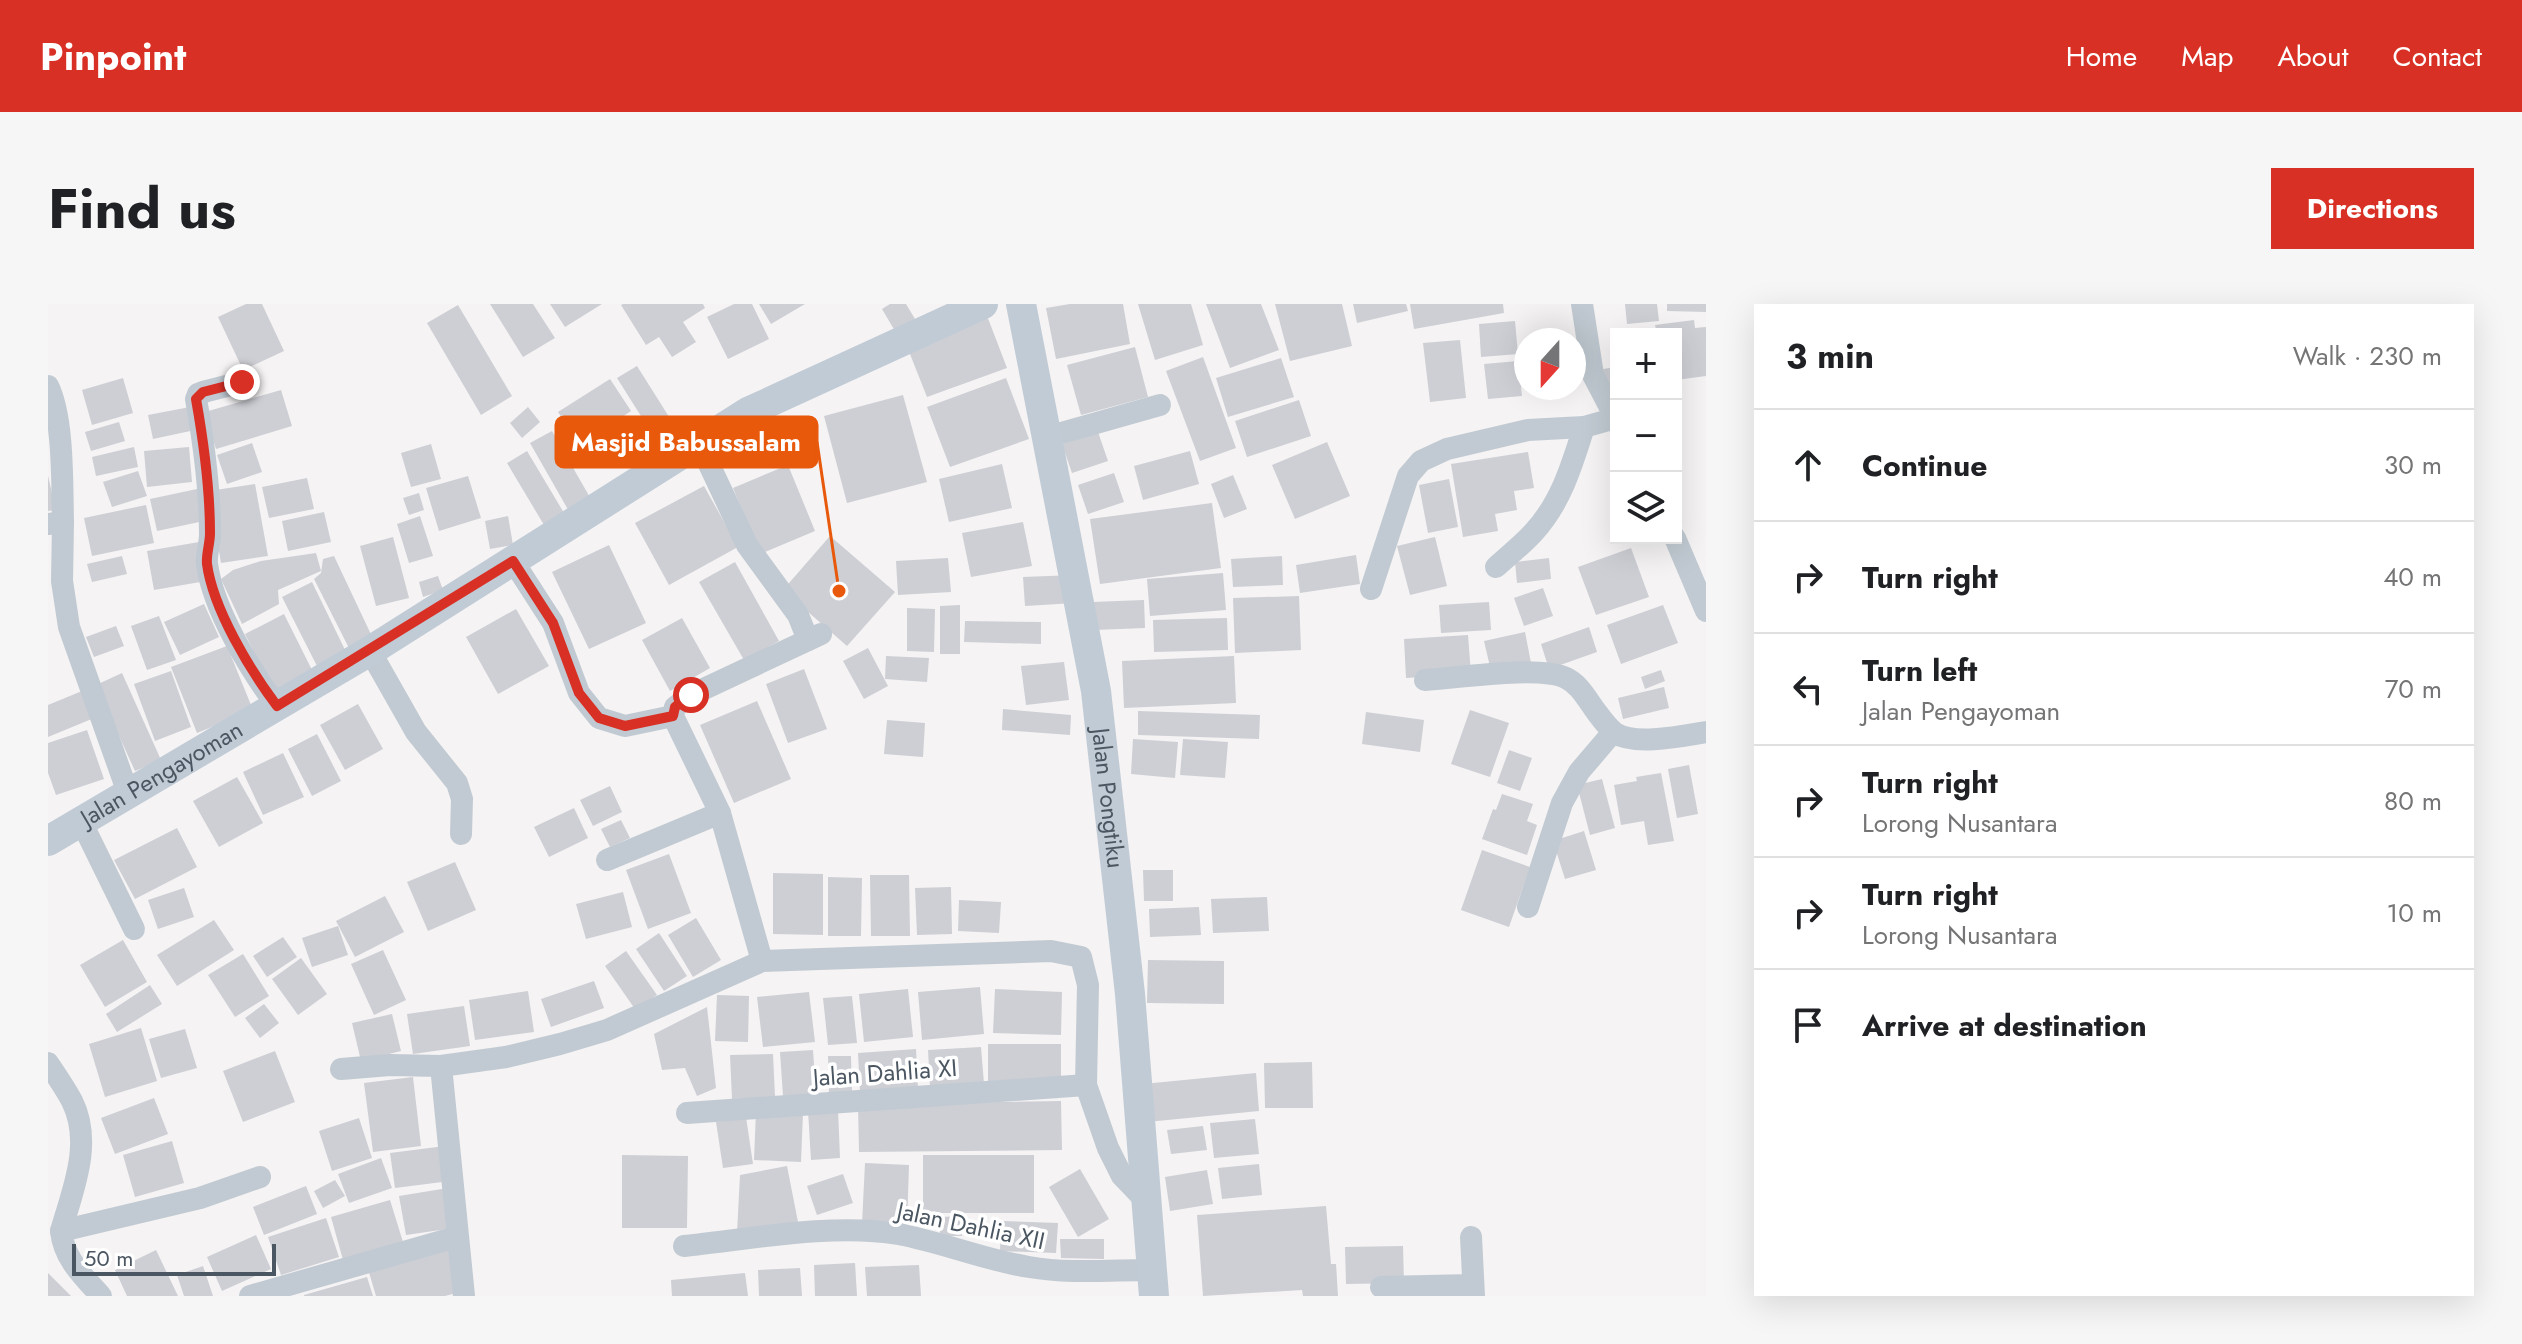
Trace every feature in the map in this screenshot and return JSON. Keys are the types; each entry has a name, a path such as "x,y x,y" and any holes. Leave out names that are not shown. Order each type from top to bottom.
{"street":[{"name":"Jalan Pengayoman","path":"48,841 370,651 748,412 983,304"},
{"name":"Jalan Pongtiku","path":"1021,304 1096,691 1130,994 1153,1283"},
{"path":"1582,304 1593,375 1610,407"},
{"path":"242,382 203,392 196,399 206,463 210,535 207,561 211,581 238,643 254,675 277,706"},
{"path":"48,386 53,396 59,441 55,523 67,616 128,793"},
{"path":"1047,437 1160,405"},
{"path":"1371,589 1408,476 1421,461 1447,449 1528,430 1584,427 1610,420"},
{"path":"1496,567 1533,533 1554,507 1569,475 1584,427"},
{"path":"699,443 747,545 814,637 691,695 675,707 673,716 720,813 762,961"},
{"path":"1678,544 1706,611"},
{"path":"513,561 553,623 579,693 599,718 625,726 673,716"},
{"path":"370,651 416,732 457,783 462,799 461,834"},
{"path":"1425,680 1544,672 1566,678 1577,685 1613,732 1626,738 1666,738 1706,732"},
{"path":"1528,907 1562,803 1579,772 1613,732"},
{"path":"607,860 720,813"},
{"path":"81,821 134,929"},
{"path":"341,1069 390,1065 441,1066 506,1057 607,1030 762,961 1051,951 1081,957 1088,985 1086,1085 1108,1148 1122,1176 1146,1201"},
{"path":"48,1063 73,1103 81,1134 80,1164 61,1231 65,1252 101,1296"},
{"path":"441,1066 464,1296"},
{"name":"Jalan Dahlia XI","path":"687,1113 1086,1085"},
{"path":"61,1231 200,1198 260,1177"},
{"name":"Jalan Dahlia XII","path":"684,1246 850,1230 897,1234 986,1259 1032,1268 1153,1283"},
{"path":"250,1296 456,1237"},
{"path":"1381,1287 1474,1290 1471,1237"}],"building":[{"path":"246,304 262,304 284,351 243,370 218,317"},
{"path":"490,304 533,304 555,338 523,357"},
{"path":"550,304 602,304 565,327"},
{"path":"623,304 703,304 705,308 683,322 696,342 672,357 659,337 646,345"},
{"path":"734,304 752,304 769,339 728,359 707,317"},
{"path":"759,304 805,304 771,324"},
{"path":"890,304 906,304 915,319 895,331 882,309"},
{"path":"1070,304 1123,304 1130,344 1056,359 1046,308"},
{"path":"1138,304 1191,304 1203,345 1155,360"},
{"path":"1206,304 1261,304 1279,350 1230,368"},
{"path":"1275,304 1342,304 1352,346 1290,361"},
{"path":"1353,304 1406,304 1408,311 1357,323"},
{"path":"1410,304 1503,304 1504,313 1414,329"},
{"path":"1625,304 1657,304 1659,321 1627,324"},
{"path":"1667,304 1706,304 1706,312 1667,311"},
{"path":"458,305 512,396 481,415 427,323"},
{"path":"984,308 1007,368 927,397 906,344"},
{"path":"1694,320 1695,328 1706,327 1706,376 1682,379 1682,328 1656,328 1655,325"},
{"path":"1515,321 1514,354 1481,357 1479,324"},
{"path":"1460,340 1466,398 1430,402 1423,343"},
{"path":"1135,347 1148,397 1081,415 1067,365"},
{"path":"1203,357 1236,448 1200,461 1166,371"},
{"path":"1281,358 1294,397 1228,417 1216,378"},
{"path":"1514,361 1514,397 1488,399 1484,364"},
{"path":"637,366 671,420 651,432 617,378"},
{"path":"1610,368 1610,392 1606,392 1603,369"},
{"path":"123,378 133,413 92,425 82,390"},
{"path":"1006,378 1029,439 950,467 927,407"},
{"path":"610,379 631,411 580,445 558,412"},
{"path":"281,390 292,426 216,449 205,412"},
{"path":"903,395 927,482 847,503 824,416"},
{"path":"1299,400 1311,436 1247,457 1235,421"},
{"path":"190,407 195,430 153,439 148,415"},
{"path":"528,407 540,422 522,438 510,423"},
{"path":"119,422 125,441 91,451 85,432"},
{"path":"552,431 592,501 570,513 530,443"},
{"path":"1098,432 1108,461 1072,473 1062,444"},
{"path":"1327,442 1350,496 1295,519 1272,465"},
{"path":"252,443 262,472 227,484 217,455"},
{"path":"431,444 441,479 411,487 401,453"},
{"path":"134,447 138,467 96,476 92,457"},
{"path":"189,447 192,482 147,487 144,451"},
{"path":"527,451 567,518 547,530 507,463"},
{"path":"1190,451 1199,484 1143,500 1134,466"},
{"path":"1528,452 1534,488 1514,491 1517,510 1495,514 1498,531 1463,537 1451,464"},
{"path":"1002,464 1012,508 949,522 939,479"},
{"path":"788,465 815,531 760,554 733,488"},
{"path":"138,471 147,496 112,507 103,482"},
{"path":"1114,473 1124,502 1088,514 1078,485"},
{"path":"1233,475 1247,509 1224,518 1211,484"},
{"path":"48,476 56,510 48,511"},
{"path":"468,476 481,518 439,531 426,488"},
{"path":"307,478 314,509 269,518 262,487"},
{"path":"1449,479 1458,527 1428,533 1419,485"},
{"path":"255,484 268,556 221,563 209,491"},
{"path":"704,486 738,547 669,585 635,523"},
{"path":"197,489 204,521 157,531 150,499"},
{"path":"419,493 424,510 409,515 403,498"},
{"path":"1212,503 1221,568 1100,584 1090,519"},
{"path":"146,505 154,543 92,556 84,518"},
{"path":"324,512 331,542 288,551 282,521"},
{"path":"420,516 433,556 409,563 397,524"},
{"path":"508,516 513,545 490,549 485,521"},
{"path":"1023,522 1032,566 971,577 962,533"},
{"path":"830,536 895,592 847,646 783,590"},
{"path":"393,537 409,598 376,606 360,546"},
{"path":"1435,537 1447,586 1410,595 1397,546"},
{"path":"199,542 206,581 154,590 147,551"},
{"path":"609,545 646,623 589,649 552,572"},
{"path":"1631,548 1649,597 1596,615 1578,567"},
{"path":"316,553 321,571 278,590 279,604 242,624 221,579 233,570 261,561"},
{"path":"1356,555 1360,584 1300,593 1296,565"},
{"path":"122,556 127,574 92,582 87,564"},
{"path":"334,556 376,645 353,656 314,579 321,573 323,559"},
{"path":"1282,556 1283,585 1233,587 1231,559"},
{"path":"948,558 951,592 898,595 896,561"},
{"path":"1549,558 1551,579 1517,583 1515,562"},
{"path":"735,562 779,641 744,660 699,582"},
{"path":"1223,573 1226,610 1150,616 1147,579"},
{"path":"1074,575 1075,603 1025,606 1023,577"},
{"path":"438,576 443,590 423,597 419,582"},
{"path":"312,582 347,654 318,668 282,597"},
{"path":"1543,588 1553,616 1524,626 1514,598"},
{"path":"1299,596 1301,650 1235,653 1233,598"},
{"path":"1144,600 1145,628 1095,630 1093,602"},
{"path":"1489,602 1491,630 1441,633 1439,605"},
{"path":"204,604 219,637 180,655 164,622"},
{"path":"960,605 960,654 940,654 940,606"},
{"path":"1663,605 1678,643 1621,664 1607,625"},
{"path":"907,608 935,609 934,652 907,651"},
{"path":"516,609 549,666 498,694 466,637"},
{"path":"284,614 313,672 273,691 245,634"},
{"path":"159,616 176,660 147,670 131,626"},
{"path":"682,618 710,668 670,691 642,640"},
{"path":"1227,618 1228,650 1154,652 1153,620"},
{"path":"965,621 1041,622 1041,644 964,642"},
{"path":"116,626 124,646 94,657 86,637"},
{"path":"1589,627 1597,652 1549,669 1541,644"},
{"path":"1525,632 1531,663 1491,671 1484,641"},
{"path":"1468,635 1471,674 1406,678 1404,639"},
{"path":"227,646 253,710 197,733 171,667"},
{"path":"868,648 888,686 864,699 843,661"},
{"path":"886,656 929,658 927,682 885,679"},
{"path":"1234,656 1236,703 1124,708 1122,661"},
{"path":"1064,662 1069,700 1026,705 1021,666"},
{"path":"804,669 827,729 788,743 766,684"},
{"path":"1661,670 1665,681 1645,689 1641,677"},
{"path":"171,671 191,727 155,741 134,684"},
{"path":"122,673 161,760 135,771 96,685"},
{"path":"1664,687 1669,708 1623,719 1618,698"},
{"path":"82,691 94,718 48,737 48,705"},
{"path":"757,701 791,779 734,803 700,725"},
{"path":"358,704 383,749 345,770 320,725"},
{"path":"1003,709 1071,715 1070,735 1002,730"},
{"path":"1470,710 1509,723 1490,777 1451,764"},
{"path":"1138,711 1260,715 1259,739 1138,735"},
{"path":"1366,712 1424,720 1420,752 1362,744"},
{"path":"887,720 925,723 923,757 884,754"},
{"path":"87,730 104,779 56,795 48,773 48,743"},
{"path":"317,734 341,781 312,796 288,749"},
{"path":"1133,739 1178,742 1175,778 1131,774"},
{"path":"1183,739 1228,742 1225,778 1180,775"},
{"path":"1509,750 1532,758 1520,791 1497,783"},
{"path":"283,753 304,797 263,815 243,772"},
{"path":"1689,765 1698,814 1677,818 1668,769"},
{"path":"1661,773 1674,841 1648,845 1644,821 1621,825 1614,785"},
{"path":"237,777 263,823 219,847 193,801"},
{"path":"1602,779 1615,828 1590,835 1577,785"},
{"path":"610,786 622,812 593,826 580,800"},
{"path":"1502,794 1533,804 1527,821 1537,825 1527,855 1482,839"},
{"path":"574,808 588,838 549,857 534,827"},
{"path":"621,820 630,838 610,847 601,829"},
{"path":"177,828 197,867 135,899 114,860"},
{"path":"1584,831 1596,870 1565,879 1553,841"},
{"path":"1482,850 1530,867 1509,927 1461,910"},
{"path":"669,854 691,913 648,929 626,870"},
{"path":"455,862 476,910 428,931 407,882"},
{"path":"1143,870 1173,870 1173,901 1144,901"},
{"path":"773,873 823,874 823,935 773,934"},
{"path":"870,875 909,875 910,936 871,936"},
{"path":"828,877 862,878 861,936 828,936"},
{"path":"951,887 952,934 917,935 915,888"},
{"path":"184,888 194,917 158,929 148,900"},
{"path":"623,892 632,927 586,939 576,904"},
{"path":"385,896 404,932 355,957 336,921"},
{"path":"1267,897 1269,931 1213,933 1211,899"},
{"path":"959,900 1001,902 999,933 958,931"},
{"path":"1199,907 1201,935 1150,937 1149,909"},
{"path":"696,918 721,960 693,977 668,935"},
{"path":"214,920 234,950 177,986 157,955"},
{"path":"338,926 348,955 312,967 302,938"},
{"path":"659,933 687,976 664,991 636,949"},
{"path":"283,937 297,957 267,977 253,956"},
{"path":"123,940 147,982 105,1007 80,965"},
{"path":"383,950 406,1000 374,1015 351,964"},
{"path":"626,951 657,995 635,1009 605,966"},
{"path":"243,954 269,996 235,1017 208,975"},
{"path":"301,958 327,994 298,1015 272,979"},
{"path":"1148,960 1224,961 1224,1004 1147,1003"},
{"path":"594,981 604,1008 551,1027 541,999"},
{"path":"150,985 162,1004 117,1032 106,1014"},
{"path":"980,987 984,1034 922,1040 918,992"},
{"path":"908,989 913,1037 864,1042 859,994"},
{"path":"995,989 1062,992 1061,1035 993,1033"},
{"path":"528,991 534,1032 475,1040 469,1000"},
{"path":"809,992 815,1042 763,1047 757,997"},
{"path":"717,995 749,996 748,1042 715,1041"},
{"path":"852,996 857,1043 828,1045 823,998"},
{"path":"264,1004 279,1023 260,1038 245,1018"},
{"path":"464,1006 470,1046 413,1054 407,1014"},
{"path":"707,1007 716,1088 697,1096 685,1068 662,1070 654,1034"},
{"path":"392,1014 401,1051 361,1061 352,1023"},
{"path":"141,1028 157,1081 105,1097 89,1044"},
{"path":"185,1029 197,1068 161,1078 149,1039"},
{"path":"988,1044 1061,1044 1061,1085 988,1086"},
{"path":"981,1047 984,1084 930,1086 928,1050"},
{"path":"916,1049 918,1089 860,1092 858,1053"},
{"path":"813,1050 816,1094 783,1096 780,1052"},
{"path":"275,1051 295,1102 243,1122 223,1071"},
{"path":"773,1054 775,1097 732,1099 730,1055"},
{"path":"828,1056 851,1056 852,1094 829,1095"},
{"path":"1312,1062 1313,1108 1265,1108 1264,1063"},
{"path":"1256,1073 1259,1111 1147,1122 1143,1084"},
{"path":"413,1077 421,1146 373,1152 364,1083"},
{"path":"154,1098 168,1134 115,1154 101,1118"},
{"path":"1061,1101 1062,1150 859,1152 858,1104"},
{"path":"838,1109 840,1158 811,1160 808,1111"},
{"path":"756,1111 803,1113 801,1162 754,1160"},
{"path":"746,1117 753,1164 723,1168 716,1122"},
{"path":"359,1118 372,1158 332,1171 319,1131"},
{"path":"1255,1119 1259,1154 1214,1158 1210,1123"},
{"path":"1203,1126 1207,1150 1171,1154 1167,1130"},
{"path":"172,1141 184,1183 135,1197 123,1155"},
{"path":"445,1146 450,1181 395,1188 390,1153"},
{"path":"622,1155 688,1156 687,1228 622,1228"},
{"path":"923,1155 1034,1155 1034,1213 923,1213"},
{"path":"381,1158 392,1188 349,1203 338,1174"},
{"path":"865,1163 909,1165 907,1226 862,1224"},
{"path":"1259,1164 1262,1195 1222,1199 1218,1168"},
{"path":"787,1166 799,1227 737,1233 740,1175"},
{"path":"1080,1169 1109,1219 1078,1237 1049,1187"},
{"path":"1207,1170 1213,1204 1170,1211 1165,1177"},
{"path":"843,1174 853,1203 817,1215 807,1186"},
{"path":"335,1180 345,1196 323,1208 314,1191"},
{"path":"306,1186 317,1214 264,1235 253,1207"},
{"path":"448,1188 454,1228 406,1235 399,1196"},
{"path":"390,1200 403,1242 343,1260 331,1217"},
{"path":"1326,1206 1331,1264 1336,1264 1338,1296 1303,1296 1302,1290 1203,1296 1197,1215"},
{"path":"962,1216 962,1236 940,1236 940,1217"},
{"path":"326,1218 339,1257 281,1275 268,1237"},
{"path":"1001,1221 1058,1223 1056,1253 1000,1251"},
{"path":"256,1235 271,1269 222,1291 207,1257"},
{"path":"1060,1239 1104,1239 1104,1259 1061,1258"},
{"path":"1403,1246 1404,1283 1346,1284 1345,1247"},
{"path":"448,1247 460,1292 445,1296 376,1296 368,1269"},
{"path":"156,1250 178,1296 127,1296 115,1270"},
{"path":"855,1263 857,1296 815,1296 814,1265"},
{"path":"919,1265 921,1296 867,1296 865,1267"},
{"path":"203,1266 213,1296 184,1296 177,1275"},
{"path":"800,1268 802,1296 759,1296 758,1270"},
{"path":"48,1273 71,1296 48,1296"},
{"path":"745,1273 748,1296 672,1296 671,1280"},
{"path":"367,1277 373,1296 304,1296 304,1295"}],"place":[{"name":"Masjid Babussalam","path":"839,591"}],"route":[{"path":"242,382 203,392 196,399 206,463 210,535 207,561 211,581 238,643 254,675 277,706 513,561 553,623 579,693 599,718 625,726 673,716 675,707 691,695"}]}
